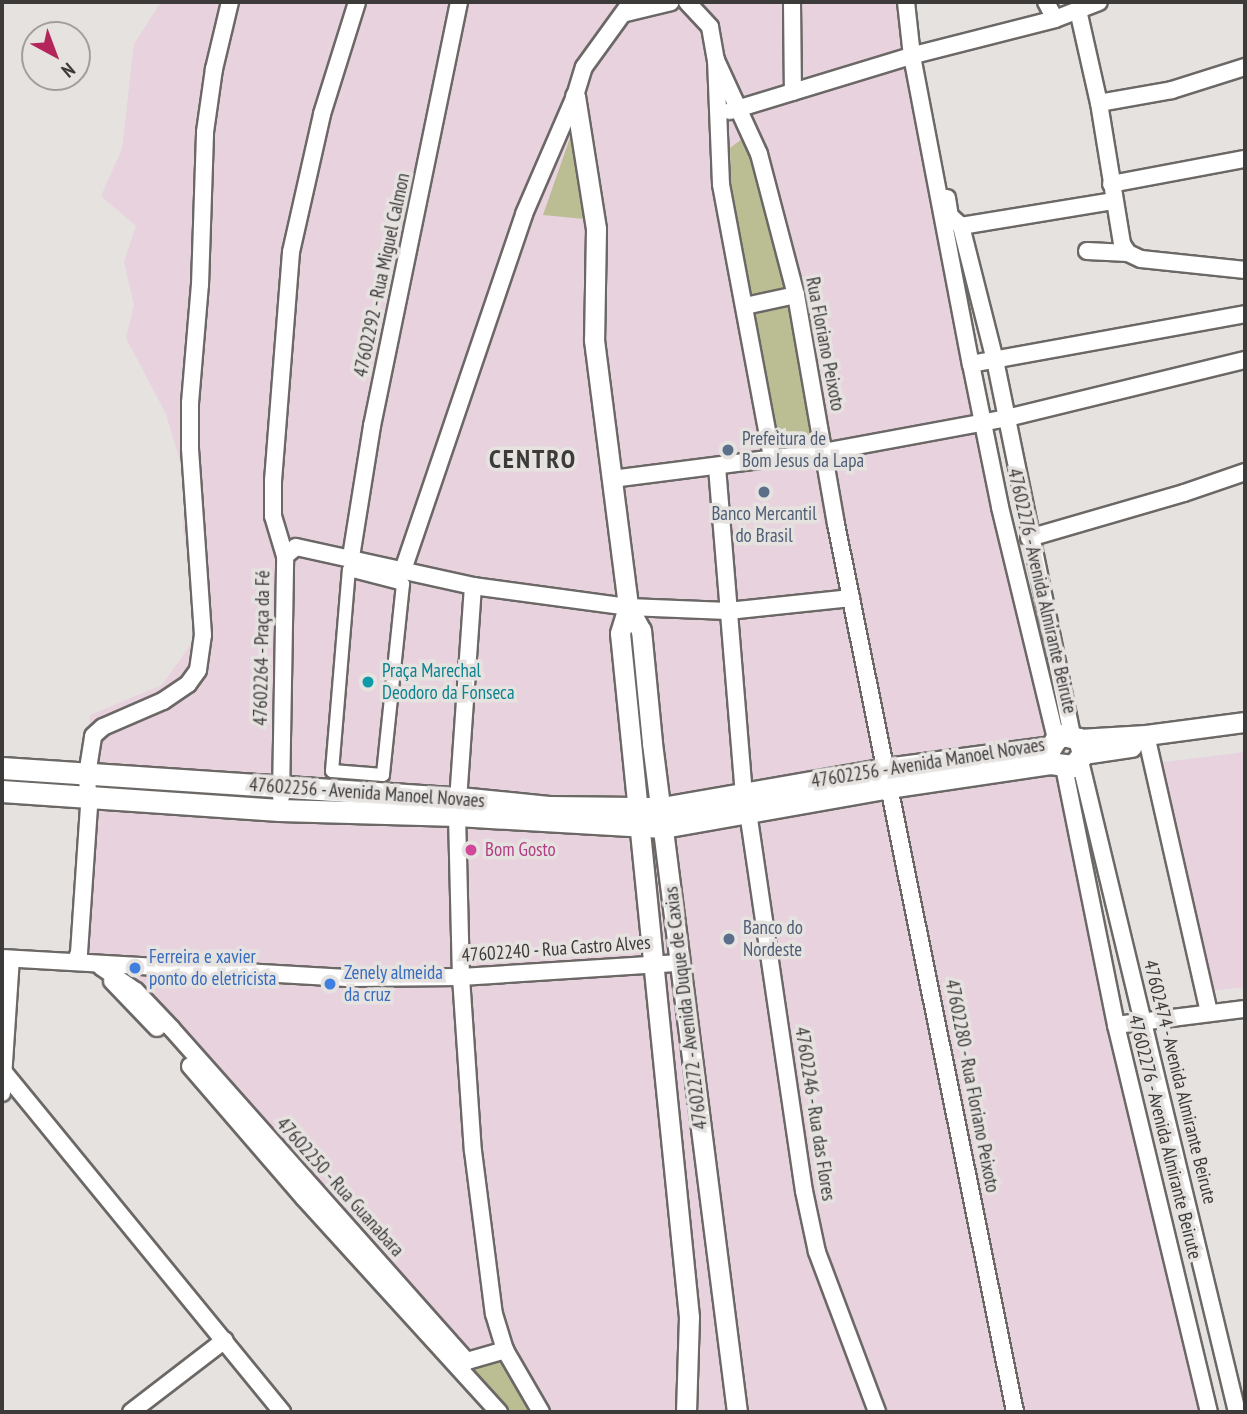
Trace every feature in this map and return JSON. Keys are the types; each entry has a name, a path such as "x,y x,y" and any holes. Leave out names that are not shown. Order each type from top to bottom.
{"main road":[{"name":"47602256 - Avenida Manoel Novaes","path":"2,768 282,787 458,807 663,818 888,778 1068,751"},
{"name":"47602256 - Avenida Manoel Novaes","path":"2,792 279,810 458,807"}],"street":[{"path":"75,962 87,775 93,736 103,727 177,692 188,684 198,670 203,635 190,403 200,285 205,132 214,69 230,2"},
{"path":"285,556 273,516 273,481 291,252 321,114 357,2"},
{"name":"47602292 - Rua Miguel Calmon","path":"354,565 372,426 459,2"},
{"path":"403,570 524,214 575,96 584,67 610,27 629,8 671,2"},
{"name":"Rua Floriano Peixoto","path":"687,2 710,27 716,60 721,184 772,457"},
{"path":"792,2 793,92"},
{"path":"906,2 915,55"},
{"path":"913,2 915,55"},
{"path":"1046,2 1055,19"},
{"path":"718,115 915,55 1055,19 1072,6 1099,2"},
{"path":"1072,6 1099,103 1122,244 1128,253 1140,260 1245,270"},
{"name":"47602276 - Avenida Almirante Beirute","path":"915,55 951,219 971,364 982,422 1068,751 1116,1025 1209,1412"},
{"name":"Rua Floriano Peixoto","path":"716,60 759,154 796,295 851,598 888,778"},
{"path":"1099,103 1172,90 1245,67"},
{"name":"47602272 - Avenida Duque de Caxias","path":"575,96 596,229 594,340 628,607 641,630 737,1412"},
{"path":"1111,184 1245,159"},
{"path":"1114,201 951,219 995,360 1068,751 1245,722"},
{"path":"1087,251 1128,253"},
{"path":"745,306 796,295"},
{"path":"971,364 1245,314"},
{"path":"612,479 824,452 1007,418 1149,381 1245,360"},
{"name":"47602246 - Rua das Flores","path":"717,467 746,803 806,1203 817,1252 877,1412"},
{"path":"1029,538 1184,493 1245,472"},
{"name":"47602264 - Praça da Fé","path":"279,810 282,787 285,556 296,547 354,565 403,570 473,586 628,607 728,611 851,598"},
{"path":"354,565 403,584 383,775 332,771 349,570 354,565"},
{"path":"473,586 458,807 461,977 473,1151 494,1314 505,1350 541,1412"},
{"name":"47602272 - Avenida Duque de Caxias","path":"628,607 620,633 689,1317 686,1412"},
{"path":"1147,740 1245,734"},
{"path":"1147,740 1209,1013"},
{"name":"47602474 - Avenida Almirante Beirute","path":"1068,751 1143,1019 1237,1412"},
{"name":"47602280 - Rua Floriano Peixoto","path":"888,778 1015,1412"},
{"path":"2,1093 6,959"},
{"name":"47602240 - Rua Castro Alves","path":"6,959 346,978 461,977 680,963"},
{"path":"99,965 499,1412"},
{"name":"47602250 - Rua Guanabara","path":"99,965 136,991 171,1028 467,1361 505,1350"},
{"path":"1116,1025 1143,1019 1245,1009"},
{"path":"4,1071 282,1412"},
{"path":"689,1317 722,1307"},
{"path":"1191,1332 1217,1326"},
{"path":"131,1412 225,1340"}],"shaded area":[{"path":"161,2 907,2 1056,763 1209,1412 541,1412 505,1350 467,1361 136,991 79,953 90,715 162,685 198,634 183,526 186,481 166,414 126,338 134,305 124,262 136,226 101,196 122,149 134,44"},
{"path":"1245,752 1245,987 1209,991 1157,763"}],"green space":[{"path":"572,132 584,219 543,215"},
{"path":"746,136 754,154 819,440 778,449 731,182 730,148"},
{"path":"502,1359 533,1412 509,1412 470,1371"}],"place":[{"name":"Prefeitura de Bom Jesus da Lapa","path":"728,450"},
{"name":"Banco Mercantil do Brasil","path":"764,492"},
{"name":"Praça Marechal Deodoro da Fonseca","path":"368,682"},
{"name":"Bom Gosto","path":"471,850"},
{"name":"Banco do Nordeste","path":"729,939"},
{"name":"Ferreira e xavier ponto do eletricista","path":"135,968"},
{"name":"Zenely almeida da cruz","path":"330,984"}],"district":[{"name":"CENTRO","path":"533,459"}]}
